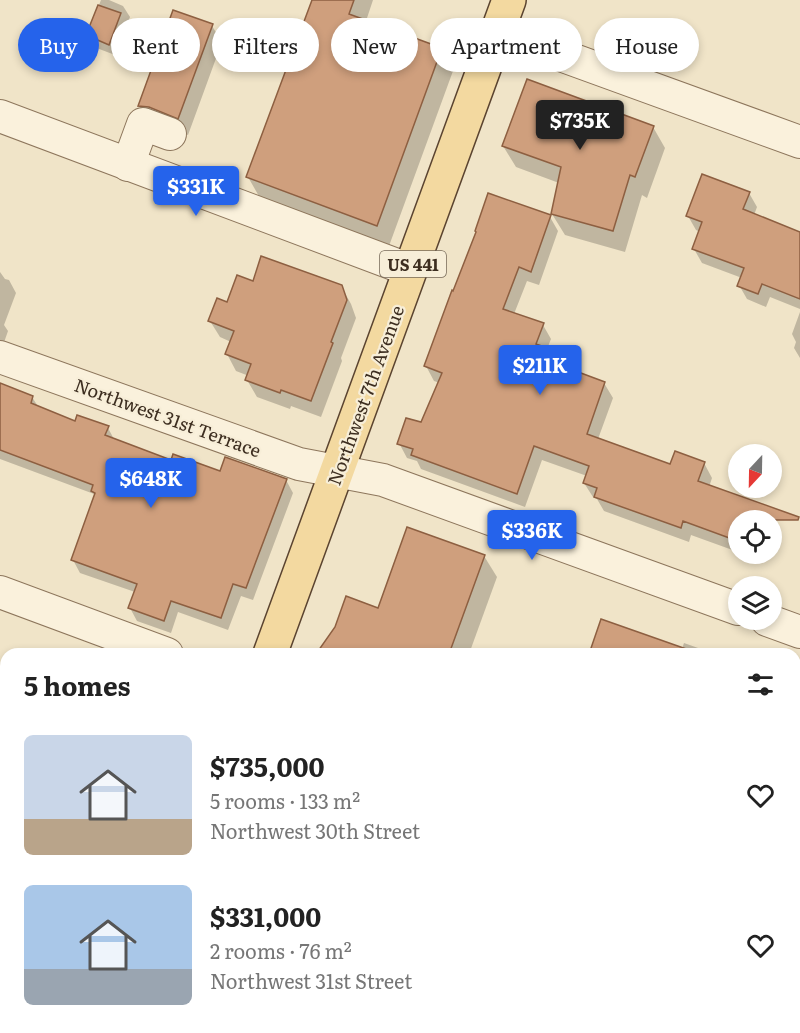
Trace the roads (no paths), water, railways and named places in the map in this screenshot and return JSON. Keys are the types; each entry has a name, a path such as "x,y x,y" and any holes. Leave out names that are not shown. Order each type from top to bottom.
{"main road":[{"name":"Northwest 7th Avenue","path":"502,18 509,0"},
{"name":"Northwest 7th Avenue","path":"272,648 482,72"}],"street":[{"path":"582,63 800,142"},
{"path":"0,116 410,270"},
{"path":"128,165 143,124 170,134"},
{"name":"Northwest 31st Terrace","path":"0,357 299,464 383,480 728,605"},
{"path":"0,592 150,648"},
{"path":"782,625 800,632"}]}
